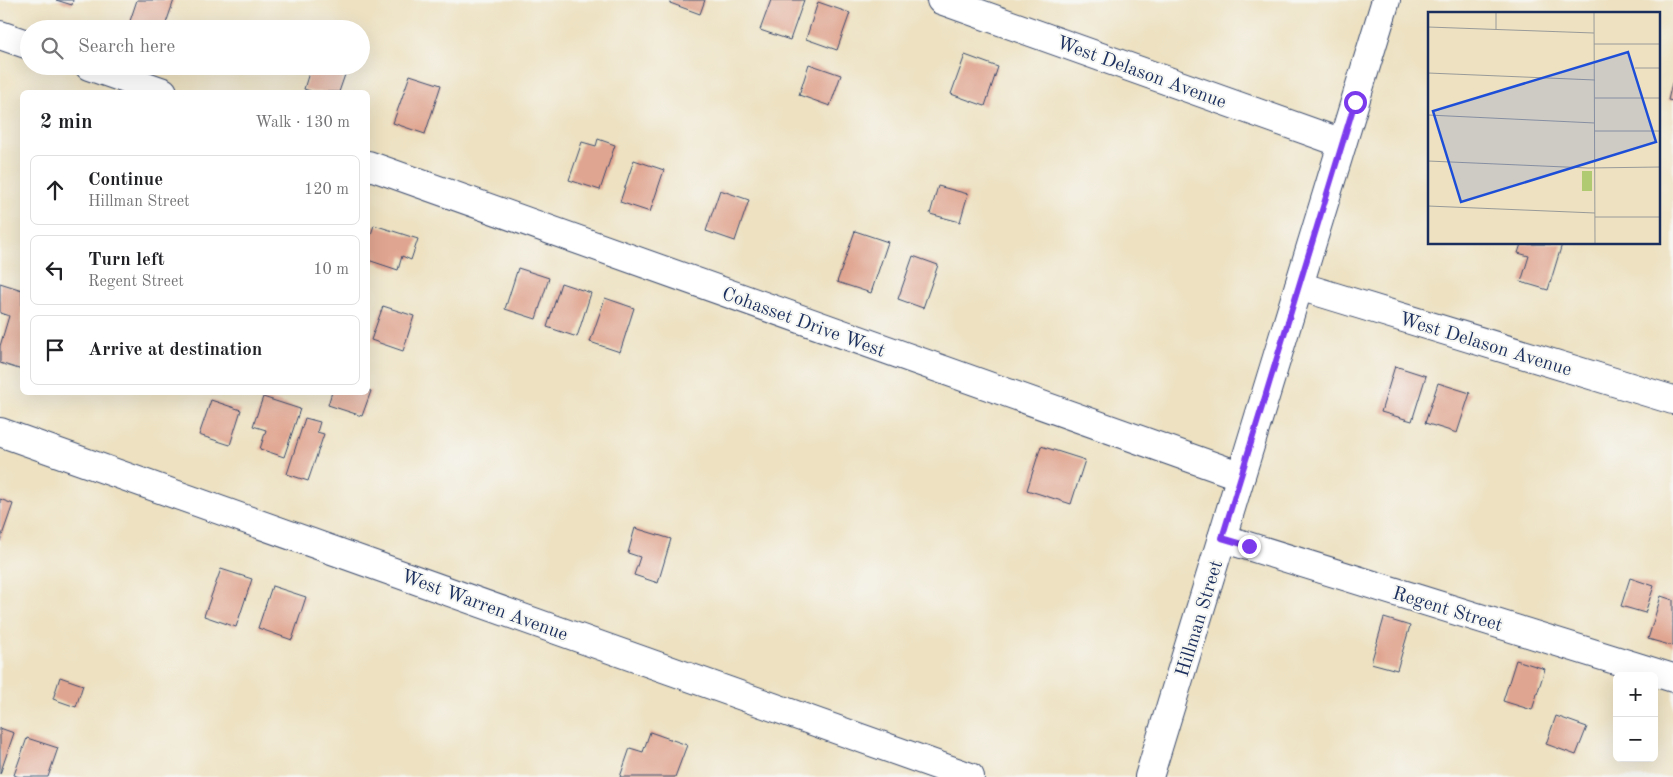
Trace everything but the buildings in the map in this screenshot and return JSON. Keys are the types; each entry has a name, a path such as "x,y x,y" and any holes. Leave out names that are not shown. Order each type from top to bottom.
{"street":[{"name":"West Delason Avenue","path":"941,0 1342,143"},
{"name":"Hillman Street","path":"1149,777 1386,0"},
{"path":"0,35 20,42"},
{"path":"115,75 157,90"},
{"name":"Cohasset Drive West","path":"370,166 1241,476"},
{"name":"West Delason Avenue","path":"1299,286 1673,400"},
{"name":"West Warren Avenue","path":"0,432 970,777"},
{"name":"Regent Street","path":"1222,538 1673,678"}],"route":[{"path":"1249,546 1222,538 1355,102"}]}
